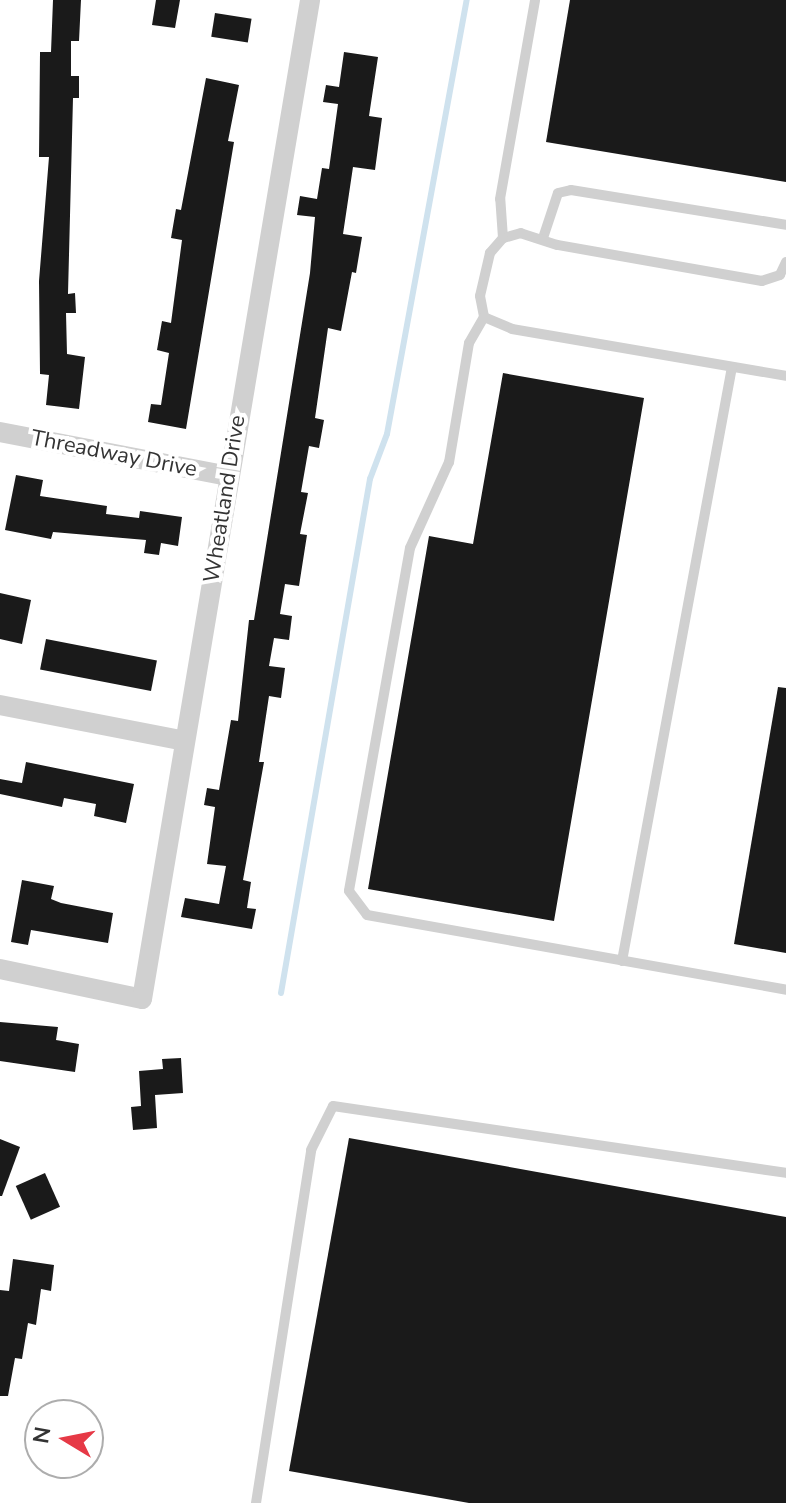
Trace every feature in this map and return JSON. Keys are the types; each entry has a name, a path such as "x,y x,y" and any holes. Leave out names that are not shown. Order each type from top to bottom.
{"street":[{"name":"Wheatland Drive","path":"0,969 142,999 310,0"},
{"name":"Threadway Drive","path":"0,432 228,476"},
{"path":"0,705 185,741"}],"lane":[{"path":"535,0 500,199 503,238 483,275 484,317 469,343 449,462 410,548 349,891 367,915 786,990"},
{"path":"543,238 558,193 571,190 786,225"},
{"path":"503,238 521,233 762,281 783,275 786,262"},
{"path":"484,317 512,329 786,376"},
{"path":"622,961 732,367"},
{"path":"256,1503 311,1150 333,1106 786,1173"}],"building":[{"path":"53,0 81,0 79,41 71,41 71,76 79,76 79,98 73,98 68,294 75,293 76,313 66,313 67,354 85,357 79,409 46,405 49,375 40,374 39,281 49,157 39,157 40,52 51,52"},
{"path":"156,0 180,0 175,28 152,25"},
{"path":"570,0 786,0 786,182 546,142"},
{"path":"215,13 252,19 248,42 211,37"},
{"path":"344,52 378,57 369,116 382,118 375,170 353,167 343,234 362,237 356,273 352,272 341,331 328,328 315,418 324,420 319,448 309,446 301,492 308,493 300,534 307,535 299,586 285,584 280,614 292,616 289,640 274,638 269,666 285,668 281,698 269,696 259,762 264,762 243,880 251,882 247,908 256,909 252,929 181,917 185,898 219,904 226,866 207,864 215,807 204,805 207,788 219,790 231,720 238,721 249,620 254,620 310,273 315,217 297,215 300,196 317,199 322,168 329,169 338,104 323,102 326,85 339,87"},
{"path":"206,78 239,85 228,141 234,142 186,429 148,422 151,404 161,405 169,353 157,350 162,321 171,323 182,240 171,238 176,209 181,210"},
{"path":"503,373 644,398 554,921 368,889 429,536 473,544"},
{"path":"16,475 43,480 40,496 107,506 106,514 139,518 140,511 182,517 178,546 161,543 159,555 144,553 146,540 53,532 51,539 5,530"},
{"path":"0,593 31,600 22,644 0,639"},
{"path":"46,639 157,661 151,691 40,669"},
{"path":"778,687 786,688 786,953 734,944"},
{"path":"26,762 134,784 126,823 94,816 96,804 64,798 62,807 0,794 0,779 22,783"},
{"path":"22,880 54,886 51,899 61,903 113,913 108,943 31,930 28,945 11,942"},
{"path":"0,1022 58,1027 56,1040 79,1044 75,1072 0,1061"},
{"path":"181,1058 183,1093 155,1095 157,1128 133,1130 131,1107 141,1106 139,1071 163,1069 162,1059"},
{"path":"349,1138 786,1217 786,1503 469,1503 289,1471"},
{"path":"0,1139 20,1147 2,1196 0,1196"},
{"path":"45,1173 60,1207 31,1220 16,1186"},
{"path":"13,1259 54,1265 51,1291 41,1289 36,1325 28,1323 22,1359 15,1358 8,1396 0,1396 0,1290 9,1291"}],"waterway":[{"path":"281,993 370,479 387,434 467,0"}]}
